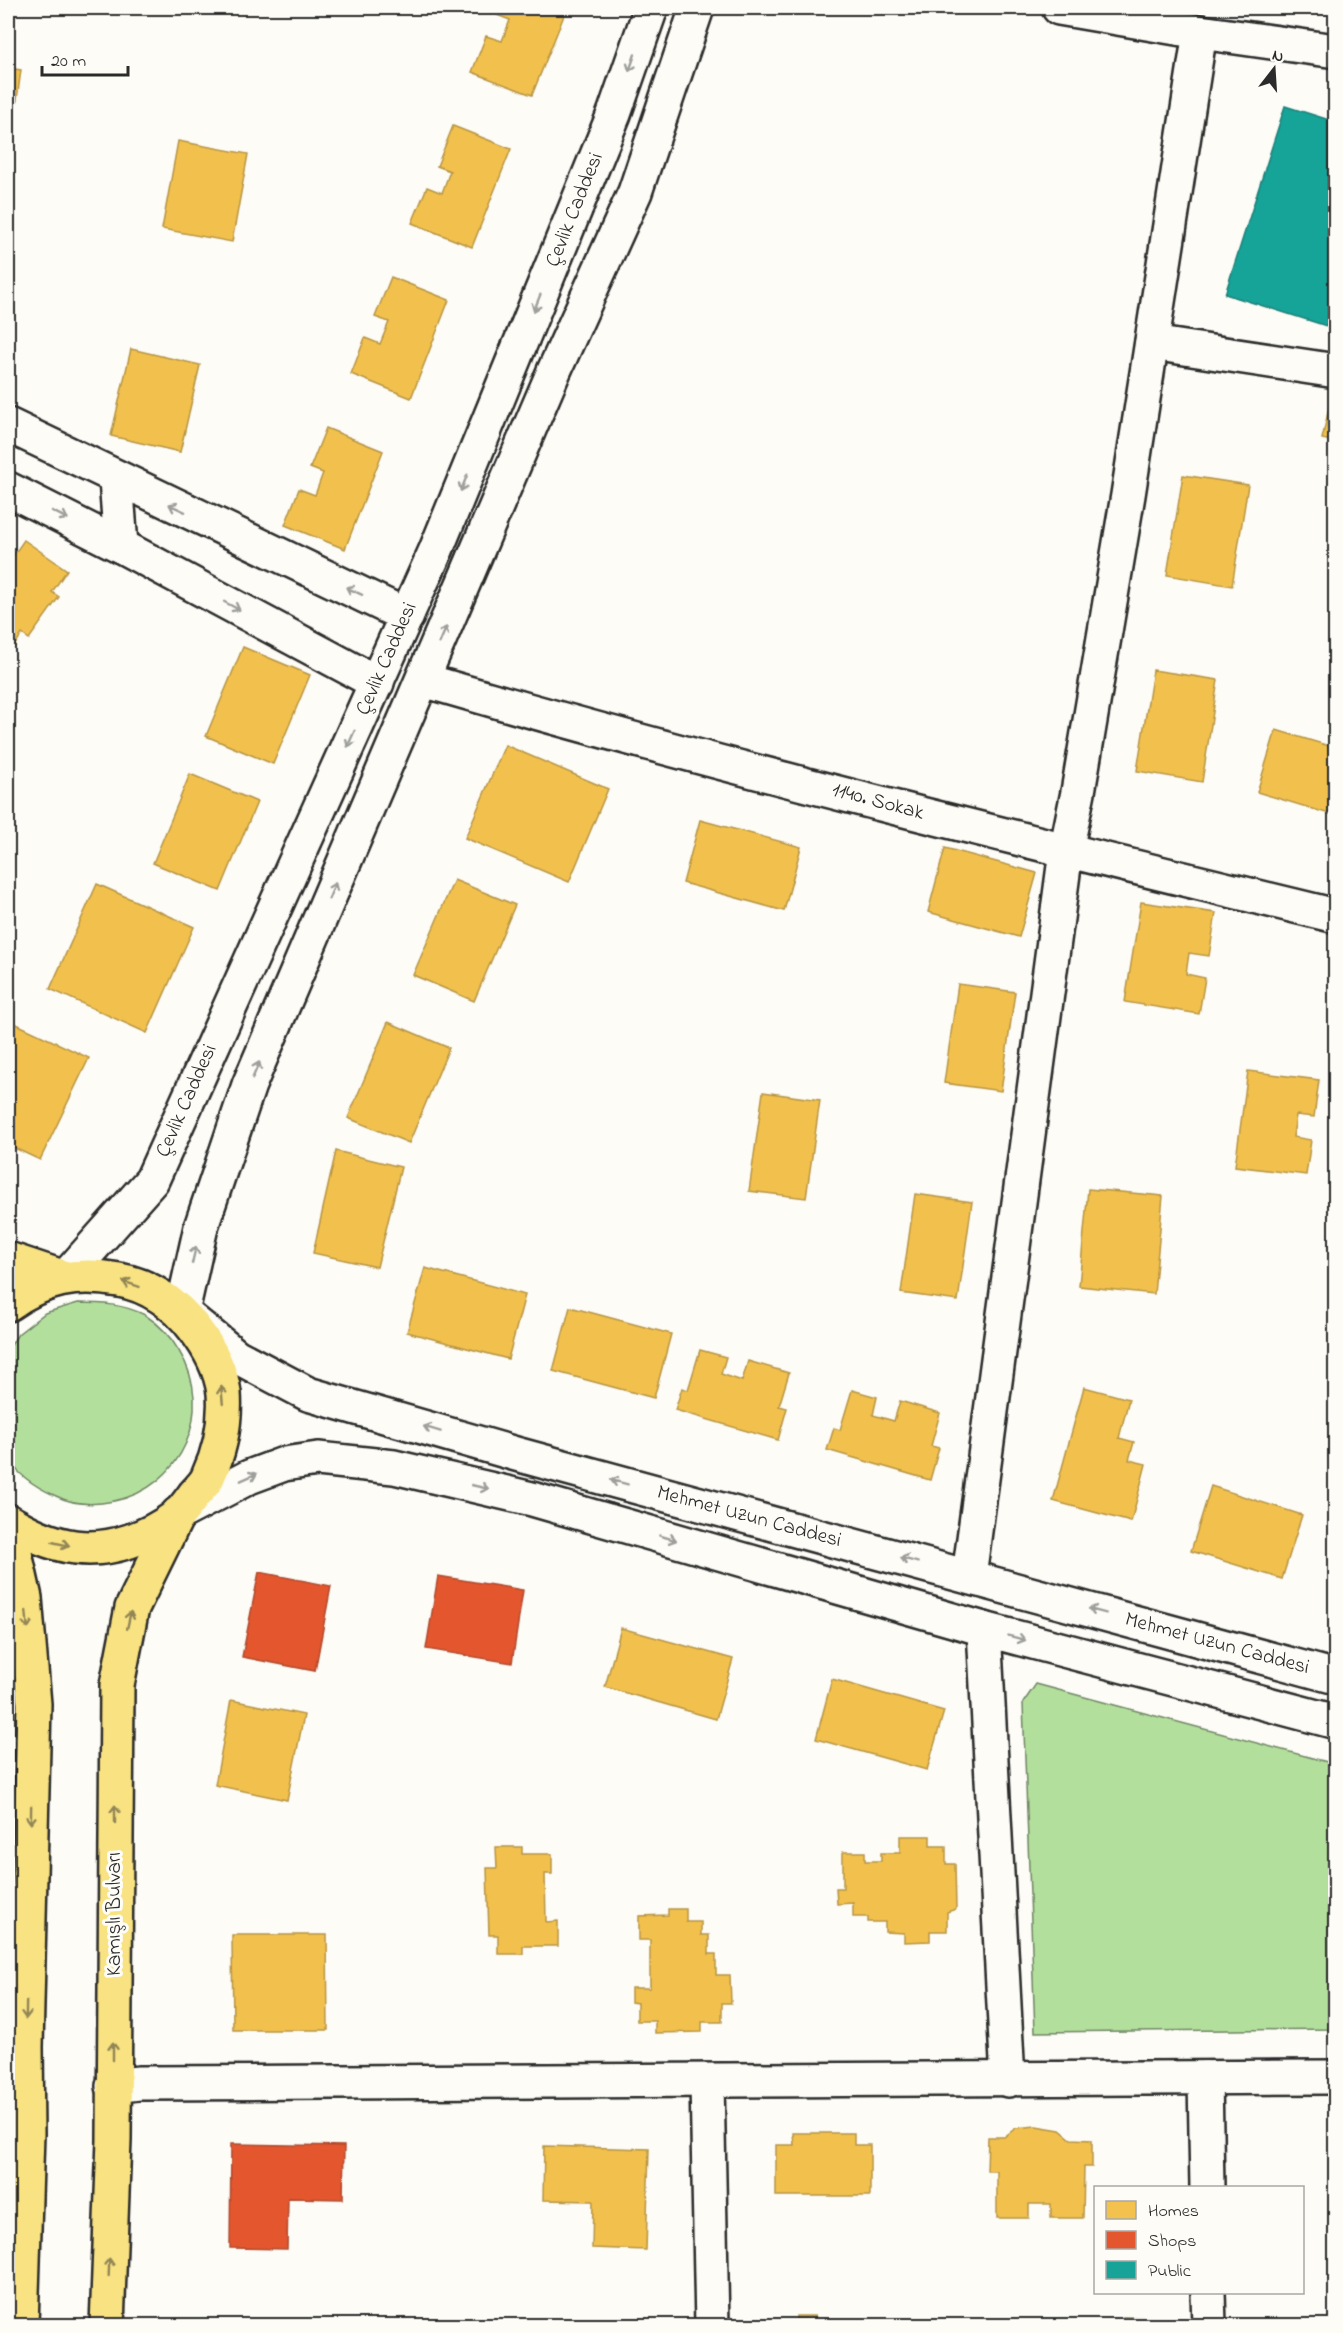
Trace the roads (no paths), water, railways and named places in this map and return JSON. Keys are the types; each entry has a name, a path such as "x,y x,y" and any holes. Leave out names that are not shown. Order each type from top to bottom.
{"highway":[{"path":"8,1259 65,1278"},
{"path":"8,1304 27,1290 65,1278 97,1276 128,1281 157,1294 182,1312 209,1349 224,1391 223,1437 207,1479 178,1514 148,1534 113,1546 76,1547 40,1539 8,1521"},
{"name":"Kamışlı Bulvarı","path":"106,2325 114,2140 117,1684 132,1608 178,1514"},
{"path":"8,1521 25,1598 34,1704 17,2045 27,2134 21,2325"}],"street":[{"name":"Çevlik Caddesi","path":"65,1278 152,1180 436,550 615,114 651,8"},
{"name":"Çevlik Caddesi","path":"182,1312 201,1227 249,1085 555,371 635,192 697,8"},
{"path":"1059,8 1200,32 1335,51"},
{"path":"969,1576 1066,851 1086,746 1152,343 1200,32"},
{"path":"1152,343 1335,371"},
{"path":"8,426 406,616"},
{"path":"116,479 121,546"},
{"path":"8,489 121,546 376,683"},
{"name":"1140. Sokak","path":"423,680 640,740 1066,851 1335,916"},
{"name":"Mehmet Uzun Caddesi","path":"182,1312 236,1356 308,1394 516,1454 1335,1677"},
{"path":"178,1514 249,1477 284,1464 318,1459 394,1467 532,1499 984,1629 1335,1722"},
{"path":"984,1629 1008,2080"},
{"path":"113,2086 150,2083 707,2082 1335,2077"},
{"path":"1205,2078 1207,2186"},
{"path":"707,2082 711,2325"},
{"path":"1208,2294 1209,2325"}]}
